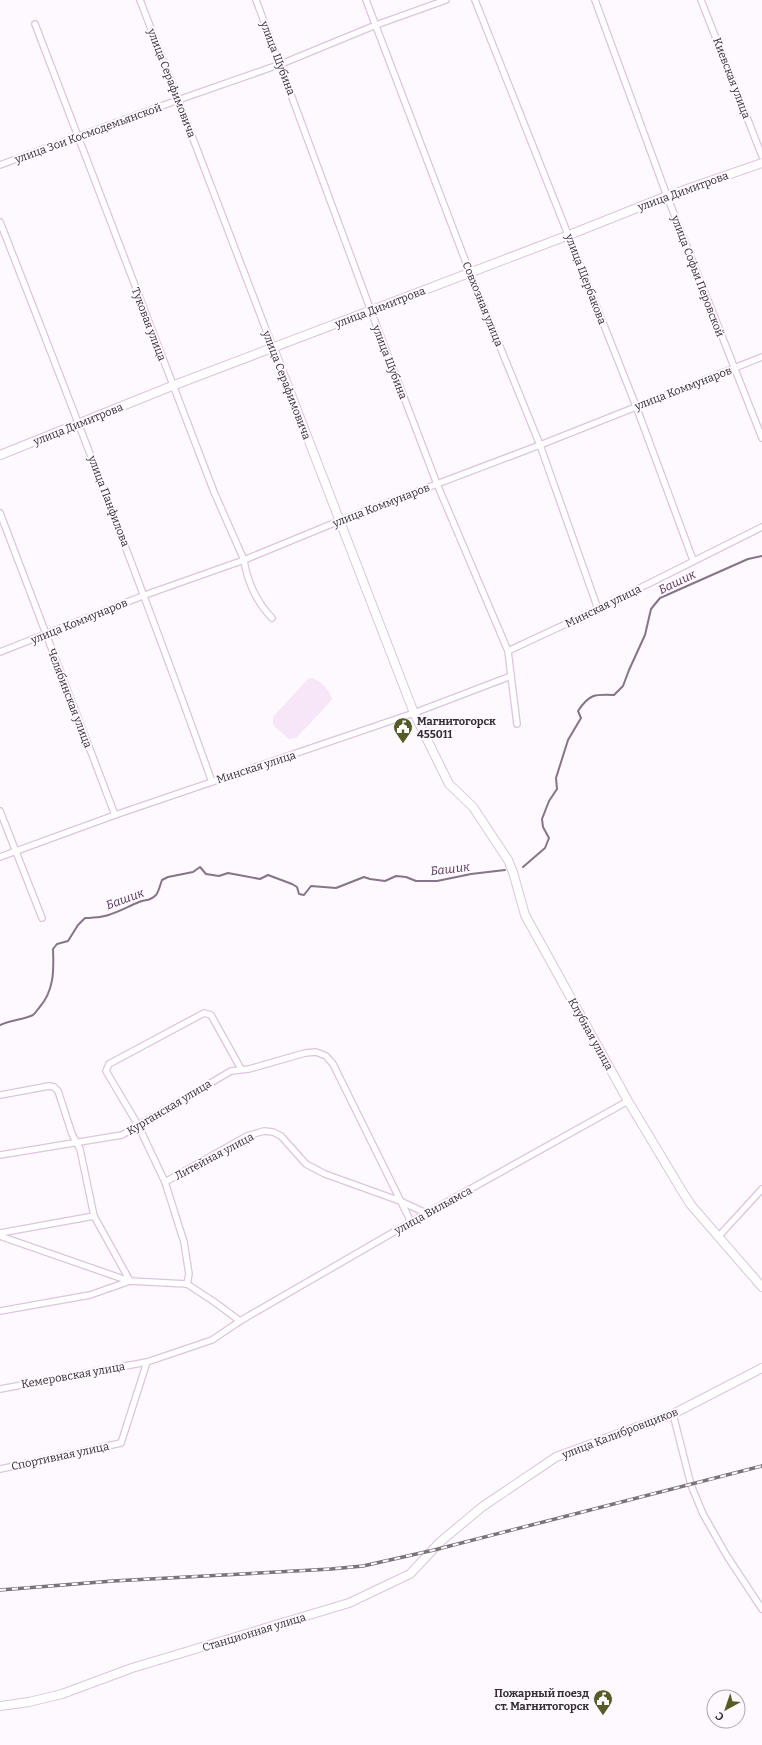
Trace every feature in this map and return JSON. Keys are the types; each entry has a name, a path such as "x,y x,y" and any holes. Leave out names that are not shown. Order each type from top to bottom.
{"street":[{"name":"улица Серафимовича","path":"140,0 339,522 414,713 441,768"},
{"name":"улица Шубина","path":"256,0 281,64 371,311 437,484 508,651 517,724"},
{"name":"Совхозная улица","path":"366,0 470,273 540,445 598,609"},
{"name":"улица Зои Космодемьянской","path":"0,165 281,64 376,25 446,0"},
{"name":"улица Щербакова","path":"475,0 636,406 693,560"},
{"name":"улица Софьи Перовской","path":"595,0 667,196 762,438"},
{"name":"Киевская улица","path":"701,0 762,156"},
{"name":"Туковая улица","path":"35,24 221,511 244,560 246,571 262,608 272,618"},
{"name":"улица Димитрова","path":"0,455 172,386 569,235 667,196 762,163"},
{"name":"улица Панфилова","path":"0,222 80,424 145,595 212,782"},
{"name":"улица Коммунаров","path":"0,652 145,595 244,560 762,357"},
{"name":"Челябинская улица","path":"0,513 115,815"},
{"name":"Минская улица","path":"508,651 598,609 693,560 762,527"},
{"name":"Минская улица","path":"0,857 115,815 414,713 511,676"},
{"name":"Клубная улица","path":"441,768 449,784 473,807 508,860 513,872 525,915 628,1101 691,1206 762,1288"},
{"path":"0,810 42,918"},
{"path":"187,1284 189,1274 184,1242 165,1182 138,1125 106,1071 109,1064 204,1013 211,1015 241,1069"},
{"name":"Курганская улица","path":"0,1156 122,1135 231,1071 248,1069 305,1053 316,1052 326,1056 333,1064 400,1201"},
{"path":"0,1095 49,1086 54,1087 58,1091 72,1134 80,1149 94,1216 130,1281"},
{"name":"улица Вильямса","path":"147,1362 212,1340 240,1321 411,1222 628,1101"},
{"name":"Литейная улица","path":"165,1182 247,1136 264,1131 273,1132 281,1136 306,1164 325,1174 400,1201"},
{"path":"718,1237 762,1189"},
{"path":"400,1201 426,1214"},
{"path":"400,1201 411,1222"},
{"path":"0,1235 94,1216"},
{"path":"0,1235 130,1281 187,1284 213,1300 240,1321"},
{"path":"0,1311 90,1295 130,1281"},
{"name":"Кемеровская улица","path":"0,1389 147,1362"},
{"name":"Спортивная улица","path":"0,1469 121,1443 147,1362"},
{"name":"улица Калибровщиков","path":"482,1507 556,1457 673,1414 762,1368"},
{"path":"673,1414 691,1485 703,1514 727,1556 762,1609"},
{"name":"Станционная улица","path":"0,1706 29,1702 62,1694 132,1668 349,1603 410,1574 440,1542 482,1507"}],"shaded area":[{"path":"312,678 324,686 332,699 296,738 289,739 274,726 273,717 308,679"}],"waterway":[{"name":"Башик","path":"523,867 545,848 549,838 543,827 542,819 549,801 557,789 556,778 568,740 581,718 578,711 589,698 597,695 614,695 623,686 645,635 651,609 660,598 748,559 762,556"},
{"name":"Башик","path":"0,1025 29,1017 35,1013 48,995 50,988 53,973 53,949 57,944 68,941 78,925 85,918 100,917 119,911 139,902 149,900 156,895 162,880 168,877 193,872 200,867 206,874 219,876 228,873 260,879 268,875 292,884 297,887 299,894 304,895 311,886 336,888 364,877 385,881 396,876 406,877 416,881 437,881 471,874 505,870"}],"railway":[{"path":"0,1590 113,1581 363,1566 434,1550 762,1466"}],"place":[{"name":"Магнитогорск 455011","path":"403,744"},
{"name":"Пожарный поезд ст. Магнитогорск","path":"603,1716"}]}
